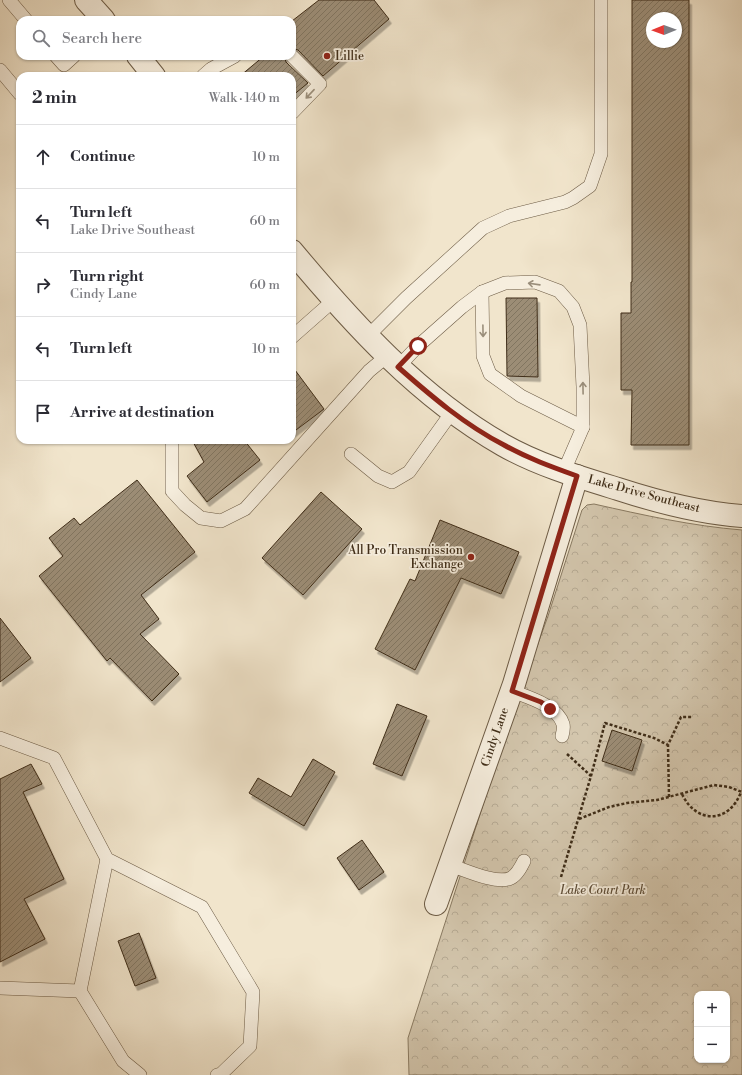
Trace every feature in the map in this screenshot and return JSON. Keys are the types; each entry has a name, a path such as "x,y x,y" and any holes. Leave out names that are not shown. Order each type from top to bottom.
{"street":[{"path":"86,0 100,16"},
{"path":"141,60 151,72"},
{"name":"Lake Drive Southeast","path":"296,257 368,336 419,386 452,412 504,445 530,458 603,485 656,500 708,512 742,516"},
{"name":"Cindy Lane","path":"436,904 512,691 571,473"}],"lane":[{"path":"9,0 23,16"},
{"path":"368,336 406,298 483,228 509,216 565,202 590,186 601,154 601,0"},
{"path":"208,72 228,60"},
{"path":"296,60 320,84 296,109"},
{"path":"0,70 16,89"},
{"path":"172,444 172,491 185,505 201,518 221,521 246,509 369,371 393,361 418,346 462,307 482,292 505,283 535,282 559,291 573,307 580,324 583,427 571,473"},
{"path":"482,292 483,356 490,374 521,396 583,427"},
{"path":"296,333 334,300"},
{"path":"351,454 378,476 392,482 409,472 452,412"},
{"path":"512,691 541,702 559,716 563,724 562,736"},
{"path":"0,738 54,758 107,859 202,907 253,992 250,1046 221,1074 217,1075"},
{"path":"107,859 80,991 123,1061 140,1075"},
{"path":"450,865 498,880 510,878 518,871 524,861"},
{"path":"0,988 80,991"}],"path":[{"path":"669,798 668,745 681,717 692,718"},
{"path":"561,877 605,723 654,738 668,745"},
{"path":"564,752 591,776"},
{"path":"578,819 609,807 627,803 669,798 694,789 714,785 729,787 741,792 737,802 731,809 722,815 712,816 702,815 693,811 686,803 682,794"}],"green space":[{"name":"Lake Court Park","path":"594,504 686,523 742,530 742,1075 409,1075 408,1038 511,718 548,616 582,510 587,505"}],"building":[{"name":"Lillie","path":"319,0 374,0 389,19 323,76 296,49 296,18"},
{"path":"632,0 689,0 689,445 631,445 632,390 621,390 621,313 631,313"},
{"path":"259,60 285,60 308,83 296,93 296,72 245,72"},
{"path":"506,298 537,298 538,377 507,376"},
{"path":"296,371 324,409 296,430"},
{"path":"194,444 247,444 260,460 207,502 187,476 204,462"},
{"path":"137,480 195,552 141,595 159,619 140,634 179,674 152,701 110,658 107,661 39,576 63,556 49,538 74,518 80,525"},
{"path":"321,492 362,529 303,595 262,558"},
{"path":"440,520 519,552 501,594 461,578 415,670 375,649 410,579 415,581"},
{"path":"0,618 31,658 0,682"},
{"path":"397,704 427,716 402,776 373,764"},
{"path":"612,730 642,740 632,771 602,761"},
{"path":"313,759 335,772 304,826 249,793 258,778 291,797"},
{"path":"31,764 42,784 23,792 64,879 24,899 45,939 0,962 0,779"},
{"path":"362,840 384,872 359,890 337,858"},
{"path":"139,933 156,978 135,986 118,941"}],"place":[{"name":"Lillie","path":"327,56"},
{"name":"All Pro Transmission Exchange","path":"471,557"}],"route":[{"path":"418,346 398,367 419,386 478,430 504,445 530,458 577,476 512,691 541,702 550,709"}]}
